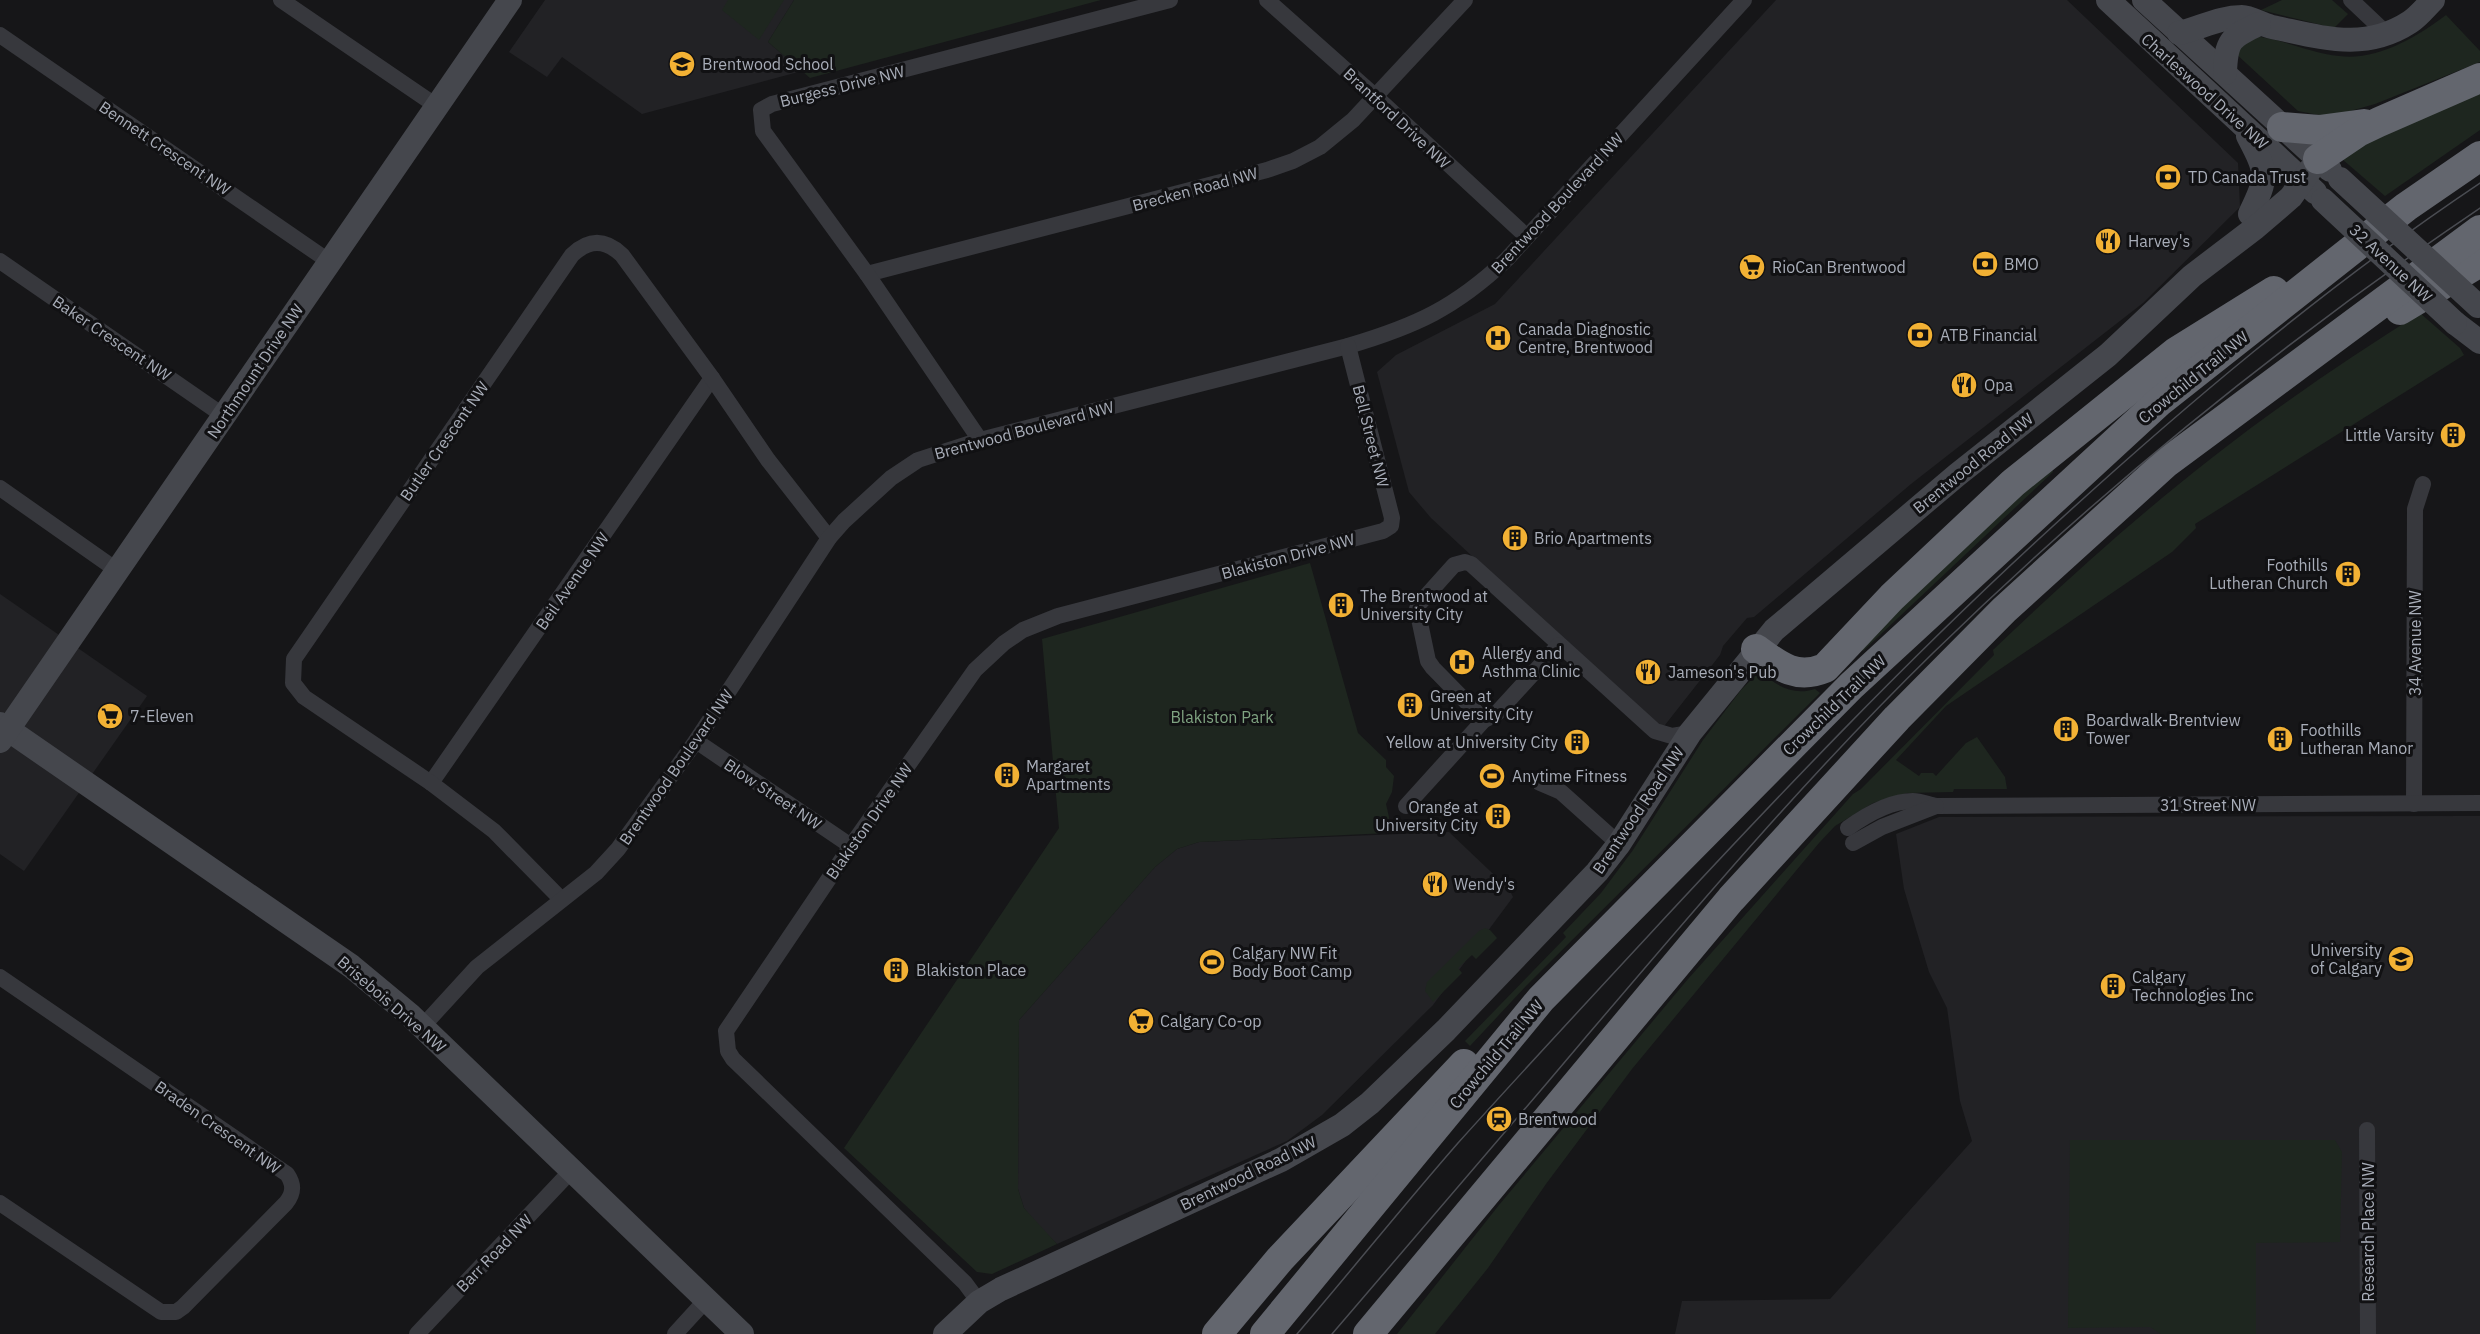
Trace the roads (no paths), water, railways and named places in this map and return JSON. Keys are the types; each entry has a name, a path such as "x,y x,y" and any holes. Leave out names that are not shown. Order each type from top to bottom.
{"highway":[{"path":"2305,171 2358,132 2480,78"},
{"path":"2282,127 2319,130 2379,122"},
{"name":"Crowchild Trail NW","path":"1265,1334 1540,999 1842,695 2159,402 2406,207 2480,156"},
{"path":"1756,649 1795,673 1811,674 1825,668 1892,597 2013,483 2176,352 2406,207"},
{"path":"1368,1334 1731,899 1897,718 2004,610 2157,470 2480,230"},
{"path":"2317,350 2361,334 2480,262"},
{"path":"1217,1334 1280,1259 1479,1048 1540,999"},
{"path":"1385,1334 1397,1316 1407,1287"}],"street":[{"path":"281,0 438,107"},
{"name":"Northmount Drive NW","path":"3,732 118,571 510,0"},
{"name":"Burgess Drive NW","path":"980,440 867,274 763,131 761,110 772,104 1170,0"},
{"name":"Brantford Drive NW","path":"1268,0 1526,236"},
{"name":"Brecken Road NW","path":"867,274 1267,170 1293,161 1320,147 1376,97 1466,0"},
{"name":"Brentwood Boulevard NW","path":"422,1027 477,967 596,873 618,849 696,741 829,538 891,478 918,460 980,440 1348,346 1398,331 1432,315 1485,279 1744,0"},
{"name":"Charleswood Drive NW","path":"2108,0 2241,124 2305,171"},
{"name":"Charleswood Drive NW","path":"2144,0 2282,127 2305,171"},
{"path":"2351,0 2387,34"},
{"path":"2180,33 2225,18 2245,16 2259,24 2315,38 2371,39 2387,34 2412,21 2433,0"},
{"path":"2225,73 2225,53 2230,40 2259,24"},
{"name":"Bennett Crescent NW","path":"0,35 330,262"},
{"path":"2241,124 2258,155 2264,172 2264,184 2250,214"},
{"name":"32 Avenue NW","path":"2305,171 2340,179 2479,306"},
{"name":"32 Avenue NW","path":"2305,171 2323,200 2455,323 2480,342"},
{"name":"Brentwood Road NW","path":"2223,253 2239,225 2250,214 2305,171"},
{"name":"Brentwood Road NW","path":"945,1334 979,1302 1002,1289 1281,1160 1342,1125 1370,1103 1446,1030 1547,927 1597,872 1619,844 1690,733 1756,649 1781,623 1859,556 2108,355 2192,276 2282,205 2305,171"},
{"name":"Butler Crescent NW","path":"561,900 494,831 431,783 304,698 293,683 292,665 330,605 572,255 589,242 604,242 613,246 622,255 712,378 768,460 829,538"},
{"name":"Baker Crescent NW","path":"0,261 224,416"},
{"name":"Bell Street NW","path":"1348,346 1392,518 1391,526"},
{"name":"Beil Avenue NW","path":"431,783 712,378"},
{"name":"34 Avenue NW","path":"2414,804 2415,509 2422,484"},
{"path":"0,488 118,571"},
{"name":"Blakiston Drive NW","path":"979,1302 965,1283 733,1059 728,1051 726,1031 731,1021 850,846 975,670 988,656 1023,630 1058,616 1383,531 1391,526"},
{"path":"1484,720 1428,661 1416,614 1419,604 1454,565 1465,562 1471,564 1655,731 1672,736 1690,733"},
{"path":"1406,806 1484,720 1496,714 1559,645"},
{"name":"Brisebois Drive NW","path":"3,732 351,966 422,1027 742,1334"},
{"name":"Blow Street NW","path":"696,741 850,846"},
{"path":"1540,783 1561,792 1619,844"},
{"name":"31 Street NW","path":"1851,835 1882,827 1936,806 2480,803"},
{"name":"Braden Crescent NW","path":"0,977 287,1174 292,1181 293,1188 286,1203 183,1307 169,1314 161,1312 0,1203"},
{"name":"Research Place NW","path":"2367,1130 2368,1334"},
{"name":"Barr Road NW","path":"417,1334 571,1171"},
{"path":"675,1334 706,1300"}],"tram line":[{"path":"1297,1334 1458,1143 1529,1065 1792,782 1939,634 2040,538 2253,352 2364,265 2480,183"},
{"path":"1332,1334 1752,844 1841,747 1933,653 2062,532 2197,418 2336,310 2480,208"}],"place":[{"name":"Brentwood School","path":"682,64"},
{"name":"TD Canada Trust","path":"2168,177"},
{"name":"Harvey's","path":"2108,241"},
{"name":"BMO","path":"1985,264"},
{"name":"RioCan Brentwood","path":"1752,267"},
{"name":"ATB Financial","path":"1920,335"},
{"name":"Canada Diagnostic Centre, Brentwood","path":"1498,338"},
{"name":"Opa","path":"1964,385"},
{"name":"Little Varsity","path":"2453,435"},
{"name":"Brio Apartments","path":"1515,538"},
{"name":"Foothills Lutheran Church","path":"2348,574"},
{"name":"The Brentwood at University City","path":"1341,605"},
{"name":"Allergy and Asthma Clinic","path":"1462,662"},
{"name":"Jameson's Pub","path":"1648,672"},
{"name":"Green at University City","path":"1410,705"},
{"name":"7-Eleven","path":"110,716"},
{"name":"Boardwalk-Brentview Tower","path":"2066,729"},
{"name":"Foothills Lutheran Manor","path":"2280,739"},
{"name":"Yellow at University City","path":"1577,742"},
{"name":"Margaret Apartments","path":"1007,775"},
{"name":"Anytime Fitness","path":"1492,776"},
{"name":"Orange at University City","path":"1498,816"},
{"name":"Wendy's","path":"1435,884"},
{"name":"University of Calgary","path":"2401,959"},
{"name":"Calgary NW Fit Body Boot Camp","path":"1212,962"},
{"name":"Blakiston Place","path":"896,970"},
{"name":"Calgary Technologies Inc","path":"2113,986"},
{"name":"Calgary Co-op","path":"1141,1021"},
{"name":"Brentwood","path":"1499,1119"}],"park label":[{"name":"Blakiston Park","path":"1222,717"}]}
